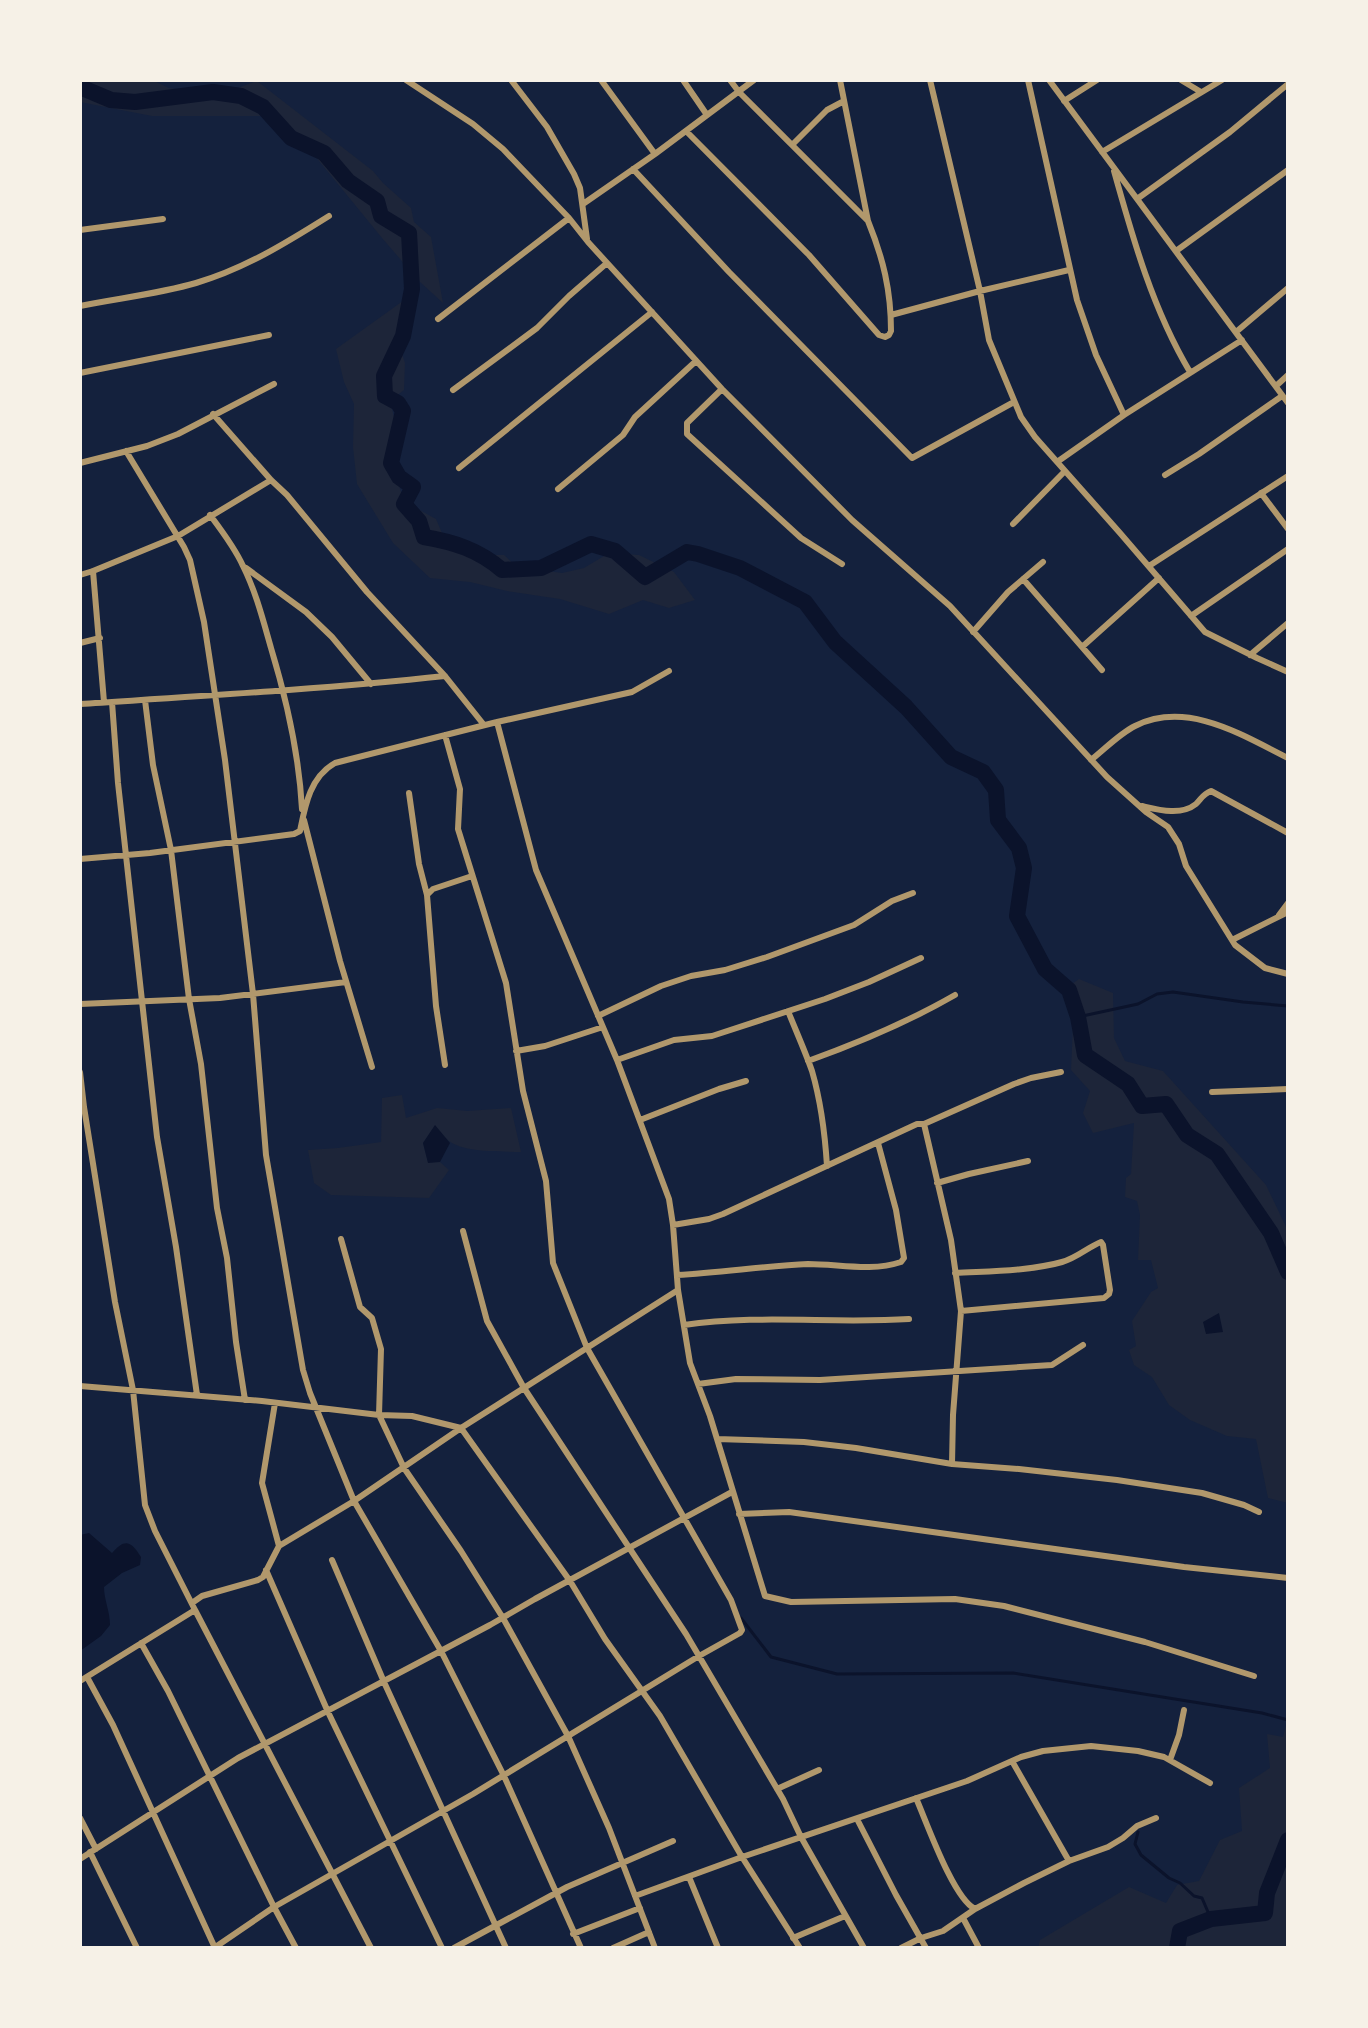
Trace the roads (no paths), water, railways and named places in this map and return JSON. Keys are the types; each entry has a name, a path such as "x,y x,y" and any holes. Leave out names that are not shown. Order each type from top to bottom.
{"street":[{"path":"511,80 547,127 574,174 580,188 588,242"},
{"path":"601,80 655,154"},
{"path":"683,80 707,115"},
{"path":"730,80 868,221"},
{"path":"583,204 754,80"},
{"path":"686,131 809,255 879,335 885,337 889,335 891,315 888,284 868,221 840,80"},
{"path":"930,80 989,340 1021,417 1205,632 1288,672"},
{"path":"1028,80 1077,300 1096,355 1124,415"},
{"path":"1049,80 1288,403"},
{"path":"1064,101 1097,80"},
{"path":"1181,80 1201,92"},
{"path":"1102,152 1222,80"},
{"path":"409,81 473,124 503,149 722,389 852,520 950,606 1091,760 1138,805 1168,827 1179,844 1186,866 1235,945 1265,968 1288,974"},
{"path":"1137,199 1230,132 1288,84"},
{"path":"792,145 827,110 844,101"},
{"path":"1113,167 1132,235 1171,341 1190,372"},
{"path":"633,169 729,272 912,458 1014,402"},
{"path":"1176,251 1288,170"},
{"path":"80,306 166,291 218,275 282,246 329,216"},
{"path":"438,319 569,218"},
{"path":"80,230 163,219"},
{"path":"453,390 537,328 607,263"},
{"path":"891,315 1069,270"},
{"path":"1236,332 1288,288"},
{"path":"459,468 652,312"},
{"path":"80,373 269,335"},
{"path":"1057,462 1242,340"},
{"path":"558,489 623,435 635,417 696,361"},
{"path":"1276,386 1288,375"},
{"path":"80,463 168,438 274,384"},
{"path":"722,389 690,420 686,427 687,434 801,538 842,564"},
{"path":"1165,475 1282,396"},
{"path":"213,414 287,495 367,592 445,676 484,725"},
{"path":"126,451 178,536 190,560 197,586 225,760 253,994 266,1155 303,1370 354,1501 441,1651 504,1776 581,1948"},
{"path":"1013,524 1065,471"},
{"path":"1149,566 1288,476"},
{"path":"80,575 178,536 271,480"},
{"path":"1261,493 1288,529"},
{"path":"210,515 243,566 266,628 284,691 300,773 303,813 346,982 372,1067"},
{"path":"1191,616 1288,549"},
{"path":"973,632 1008,592 1043,562"},
{"path":"243,566 306,612 332,637 371,684"},
{"path":"93,571 157,1137 197,1395"},
{"path":"1082,647 1159,578"},
{"path":"1023,579 1102,670"},
{"path":"1250,655 1288,623"},
{"path":"80,643 100,638"},
{"path":"80,859 298,833 315,781 335,763 632,692 669,671"},
{"path":"80,704 284,691 445,676"},
{"path":"145,700 153,765 171,850 245,1400"},
{"path":"1091,760 1131,727 1170,717 1197,718 1223,726 1288,758"},
{"path":"497,722 536,870 617,1060 669,1199 678,1290 690,1363 767,1598 791,1602 955,1599 1004,1606 1145,1642 1254,1676"},
{"path":"445,735 460,789 458,829 506,983 523,1091 546,1181 553,1263 587,1348 731,1600 742,1630 504,1776 274,1907 215,1948 113,1725 84,1679 194,1606 202,1596 258,1580 279,1546 354,1501 461,1428 587,1348 678,1290"},
{"path":"1138,805 1181,810 1193,806 1206,792 1211,791 1288,833"},
{"path":"409,793 419,864 427,895 436,1006 445,1065"},
{"path":"427,895 433,889 472,876"},
{"path":"598,1016 661,986 767,957 854,925 892,901 913,893"},
{"path":"1279,915 1288,903"},
{"path":"1232,940 1288,912"},
{"path":"617,1060 674,1040 712,1036 788,1011 869,982 921,958"},
{"path":"80,1004 253,994 346,982"},
{"path":"808,1061 857,1043 955,995"},
{"path":"788,1011 808,1061 824,1126 827,1166"},
{"path":"516,1051 545,1046 603,1027"},
{"path":"80,1072 115,1302 133,1390 145,1505 155,1531 371,1948"},
{"path":"673,1225 723,1214 917,1124 924,1124 1023,1081 1061,1072"},
{"path":"640,1120 746,1081"},
{"path":"1212,1092 1288,1089"},
{"path":"924,1124 951,1240 961,1311 952,1464"},
{"path":"677,1275 790,1265 857,1267 901,1262 904,1258 896,1210 878,1143"},
{"path":"937,1183 1028,1161"},
{"path":"463,1231 487,1321 524,1388 699,1656 777,1789 864,1948"},
{"path":"341,1239 360,1307 372,1318 381,1349 379,1415 404,1468 503,1618 568,1736 655,1948"},
{"path":"955,1273 1060,1263 1101,1242 1110,1286 1109,1294 1104,1298 961,1311"},
{"path":"684,1325 735,1319 909,1319"},
{"path":"698,1384 736,1379 820,1380 1052,1365 1083,1345"},
{"path":"80,1386 412,1416 461,1428 570,1581 605,1639 681,1750 742,1857 800,1948"},
{"path":"275,1403 262,1483 279,1546"},
{"path":"717,1439 830,1445 952,1464 1089,1477 1202,1493 1259,1512"},
{"path":"80,1859 265,1744 732,1492"},
{"path":"739,1514 789,1512 1184,1567 1288,1578"},
{"path":"332,1560 384,1682 506,1948"},
{"path":"266,1570 328,1712 442,1948"},
{"path":"141,1643 296,1948"},
{"path":"1170,1760 1184,1710"},
{"path":"635,1896 967,1781 1043,1751 1091,1746 1138,1751 1164,1757 1210,1783"},
{"path":"1012,1761 1069,1861"},
{"path":"777,1789 819,1770"},
{"path":"916,1798 950,1877 969,1906 975,1909"},
{"path":"80,1818 137,1948"},
{"path":"901,1948 943,1931 975,1909 1069,1861 1108,1847 1137,1826 1156,1818"},
{"path":"857,1819 926,1948"},
{"path":"454,1948 557,1893 673,1841"},
{"path":"689,1877 718,1948"},
{"path":"573,1934 640,1908"},
{"path":"793,1938 845,1916"},
{"path":"963,1918 979,1948"},
{"path":"613,1948 649,1932"}],"waterway":[{"path":"80,87 111,100 135,102 213,92 241,96 263,107 291,138 324,153 348,181 377,201 381,216 409,233 412,289 403,336 384,376 385,396 398,403 403,411 391,463 399,477 413,487 404,504 419,521 424,537 466,548 502,570 541,568 591,544 615,551 645,577 687,552 740,568 805,602 835,642 906,707 951,757 983,772 996,790 998,820 1019,848 1024,868 1017,916 1045,969 1069,990 1085,1055 1128,1084 1142,1106 1166,1104 1187,1135 1217,1154 1271,1233 1288,1272"},
{"path":"1078,1017 1138,1004 1157,994 1173,992 1288,1006"},
{"path":"741,1618 771,1657 837,1674 1013,1673 1262,1713 1288,1720"},
{"path":"1138,1832 1135,1844 1141,1855 1194,1896 1202,1898 1211,1919"},
{"path":"1177,1948 1180,1931 1211,1919 1265,1913 1267,1893 1288,1840"}]}
